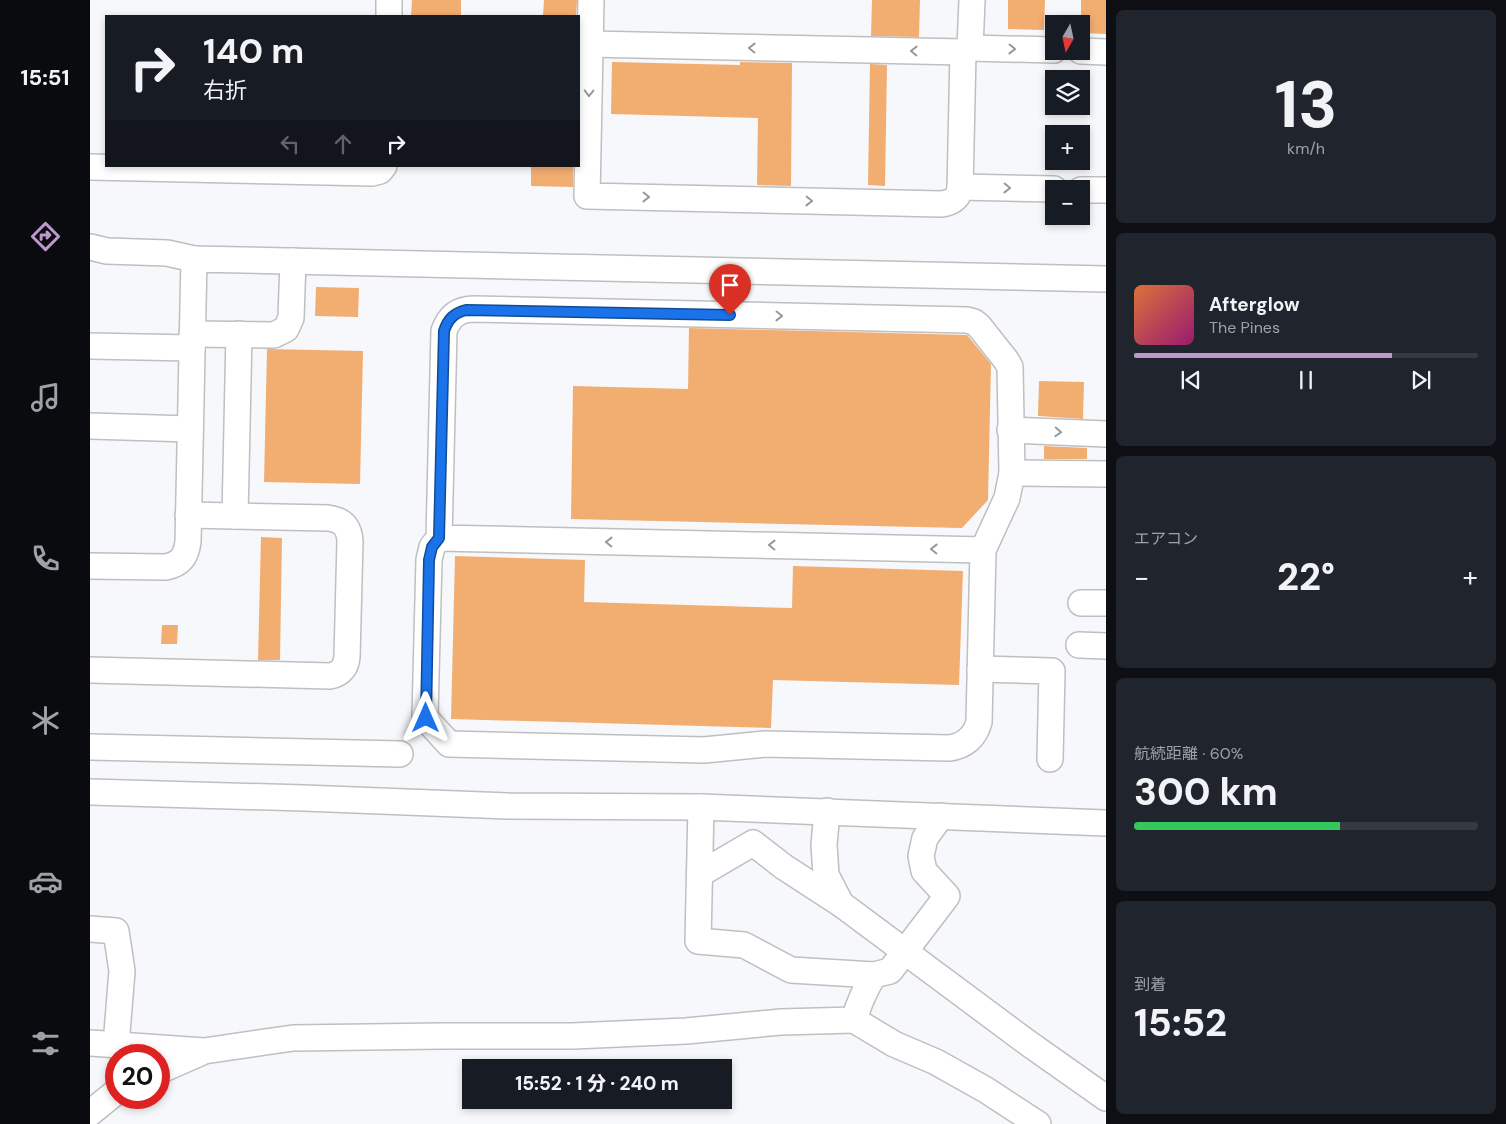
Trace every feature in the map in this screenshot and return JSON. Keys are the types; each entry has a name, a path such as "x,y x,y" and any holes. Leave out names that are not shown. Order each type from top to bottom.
{"lane":[{"path":"389,15 390,0"},
{"path":"591,0 586,196 941,204 954,200 959,194 967,50 972,0"},
{"path":"590,44 1045,50"},
{"path":"1090,51 1106,52"},
{"path":"90,167 372,173 377,172 383,167"},
{"path":"960,187 1045,189"},
{"path":"1090,190 1106,190"},
{"path":"90,247 107,251 167,253 194,259 1106,279"},
{"path":"90,566 171,566 184,557 186,552 194,259"},
{"path":"90,346 192,341 239,334 274,335 286,329 291,318 293,261"},
{"path":"466,310 971,321 980,326 1010,367 1010,430 1012,473 1007,498 983,550 979,716 977,727 967,742 956,747 765,744 704,750 453,745 447,742 426,718 429,560 432,547 439,538 444,331 451,317 458,312 466,310"},
{"path":"235,516 239,334"},
{"path":"90,426 190,428"},
{"path":"1010,430 1106,434"},
{"path":"1012,473 1106,474"},
{"path":"90,670 326,676 334,675 341,671 346,664 350,541 348,528 342,522 332,519 188,515"},
{"path":"439,538 983,550"},
{"path":"1081,603 1106,603"},
{"path":"1079,646 1106,646"},
{"path":"980,670 1052,671 1050,759"},
{"path":"90,747 400,754"},
{"path":"90,792 508,806 701,806 941,816 1103,829"},
{"path":"701,806 698,941 744,945 791,970 874,974 890,971 946,896 924,871 921,856 910,840 898,814"},
{"path":"827,811 824,845 826,875 841,904"},
{"path":"921,856 925,838 941,816"},
{"path":"700,874 753,843 784,867 841,904 1028,1043 1106,1098"},
{"path":"90,929 116,932 122,971 116,1044"},
{"path":"854,1020 864,991 874,974"},
{"path":"170,1048 204,1050 293,1038 573,1036 686,1031 781,1022 854,1020 894,1044 936,1062 1038,1124"},
{"path":"90,1044 105,1045"},
{"path":"170,1066 204,1050"},
{"path":"90,1114 105,1101"}],"building":[{"path":"412,0 461,0 461,15 411,15"},
{"path":"544,0 577,0 576,15 543,15"},
{"path":"872,0 920,0 919,37 871,36"},
{"path":"1008,0 1045,0 1044,30 1008,29"},
{"path":"1081,0 1106,0 1106,34 1090,33 1090,15 1081,15"},
{"path":"612,62 740,65 740,62 792,63 791,186 757,185 758,118 611,114"},
{"path":"870,64 887,65 885,186 868,185"},
{"path":"531,167 573,167 573,187 531,186"},
{"path":"316,287 359,288 358,317 315,316"},
{"path":"689,328 967,335 991,364 988,500 962,528 571,519 573,386 688,389"},
{"path":"267,349 363,351 360,484 264,482"},
{"path":"1039,381 1084,382 1083,419 1038,416"},
{"path":"1044,446 1087,448 1087,459 1044,459"},
{"path":"261,537 282,538 280,660 258,660"},
{"path":"455,556 585,560 584,602 792,608 793,566 963,571 959,685 773,680 771,728 451,719"},
{"path":"162,625 178,625 177,644 161,644"}],"route":[{"path":"426,718 429,560 432,547 439,538 444,331 451,317 458,312 466,310 730,315"}]}
